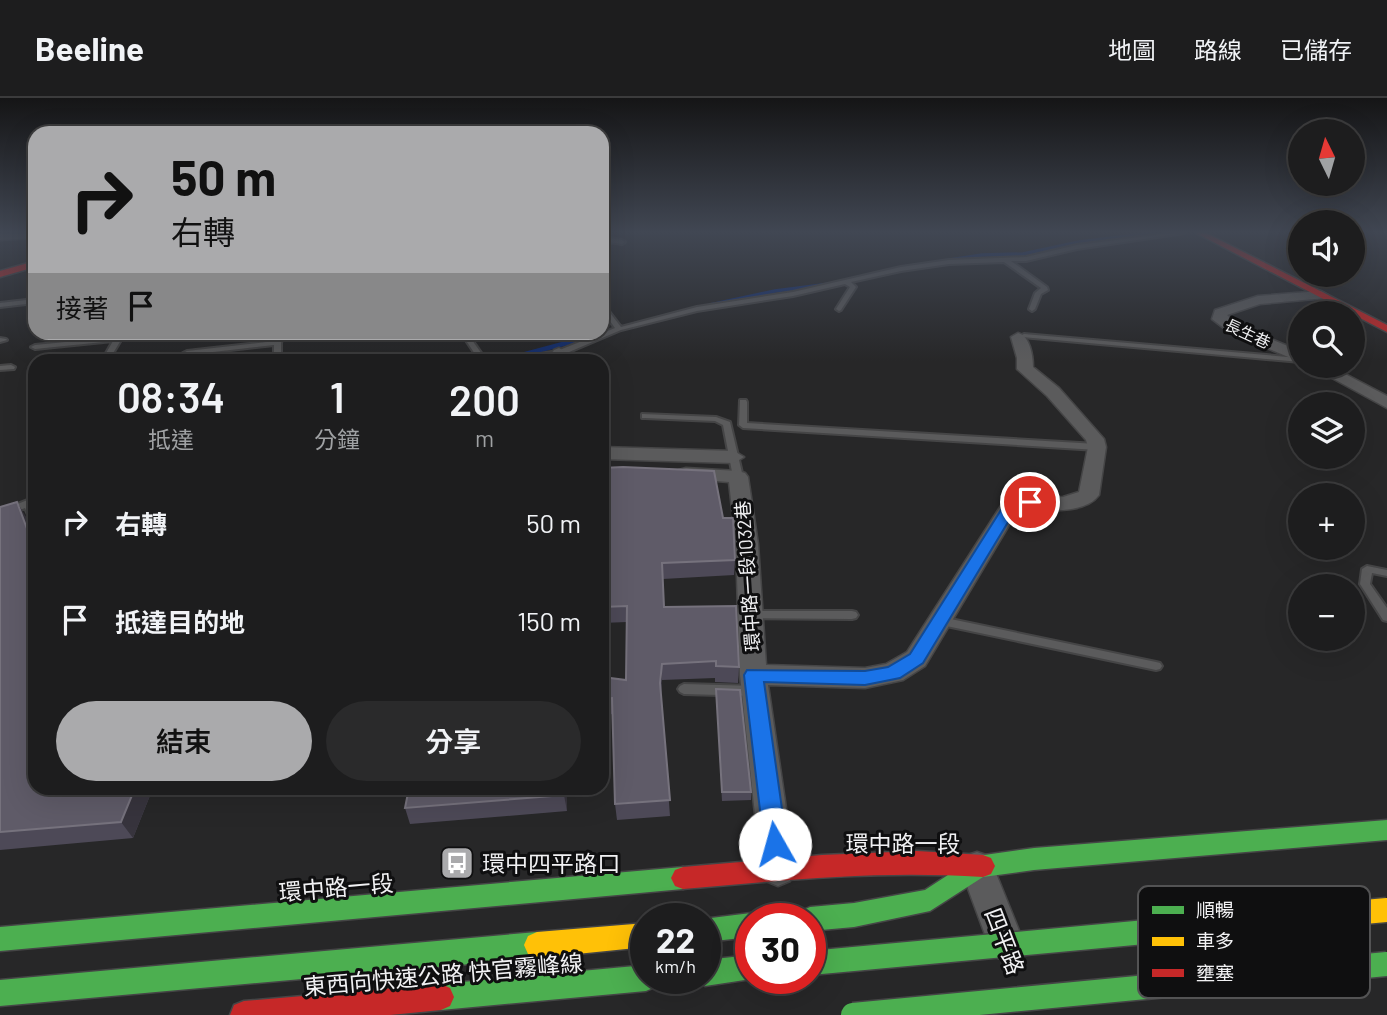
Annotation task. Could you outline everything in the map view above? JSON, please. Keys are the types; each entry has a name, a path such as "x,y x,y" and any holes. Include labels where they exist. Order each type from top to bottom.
{"main road":[{"path":"1284,276 1387,329"},
{"path":"1327,287 1387,317"},
{"name":"環中路一段","path":"0,939 778,870 917,862 977,867 1048,858 1387,830"},
{"path":"826,918 855,915 930,900 977,867"},
{"path":"826,962 1138,933"},
{"path":"0,993 630,937"},
{"name":"東西向快速公路 快官霧峰線","path":"244,1015 630,979"},
{"path":"853,1015 1138,988"}],"street":[{"name":"長生巷","path":"1288,354 1234,329 1219,319 1220,313 1258,300 1321,295"},
{"path":"754,683 865,678 893,673 916,659 1011,505 1030,502 1074,503 1089,495 1097,447 1086,427 1053,392 1025,369 1021,336"},
{"path":"1340,378 1387,403"},
{"path":"609,454 736,467"},
{"name":"環中路一段1032巷","path":"626,474 736,467 747,544 754,683 778,870"},
{"name":"四平路","path":"977,867 1032,1015"}],"lane":[{"path":"609,334 697,310 873,276"},
{"path":"1027,276 1045,290 1038,293 1032,309"},
{"path":"839,309 853,287 847,282"},
{"path":"0,305 28,302"},
{"path":"609,316 619,330"},
{"path":"1021,336 1288,358"},
{"path":"35,346 85,340"},
{"path":"278,354 279,340"},
{"path":"564,354 596,340"},
{"path":"187,353 278,343"},
{"path":"0,368 11,367"},
{"path":"743,402 743,425 1097,447"},
{"path":"645,416 716,419 727,424 736,467"},
{"path":"0,515 28,503"},
{"path":"1387,573 1367,569 1365,584 1387,617"},
{"path":"751,615 852,615"},
{"path":"941,621 1156,666"},
{"path":"684,689 754,683"}],"building":[{"path":"609,468 714,471 723,518 733,518 735,560 662,563 664,607 736,606 739,667 716,666 716,661 662,664 660,683 670,800 615,804 609,678 626,680 627,606 609,607"},
{"path":"17,502 28,531 28,795 132,795 121,822 0,832 0,507"},
{"path":"716,689 740,690 751,792 722,792"},
{"path":"408,795 564,795 405,808"}],"waterway":[{"path":"710,305 775,291 830,284"},
{"path":"526,354 578,340"}],"traffic: fast":[{"path":"983,866 1034,859 1387,830"},
{"path":"826,918 854,915 930,900 977,867"},
{"path":"0,939 683,878"},
{"path":"721,928 735,927"},
{"path":"826,962 1138,933"},
{"path":"0,993 537,945"},
{"path":"1370,966 1387,964"},
{"path":"721,971 735,970"},
{"path":"441,997 630,979"},
{"path":"853,1015 1138,988"}],"traffic: slow":[{"path":"1370,912 1387,910"},
{"path":"537,945 630,936"}],"traffic: jam":[{"path":"1283,276 1387,329"},
{"path":"683,878 822,866 917,862 983,866"},
{"path":"244,1015 441,997"}],"place":[{"name":"環中四平路口","path":"457,863"}],"route":[{"path":"775,844 753,675 865,678 893,673 916,659 1011,505 1030,502"}]}
